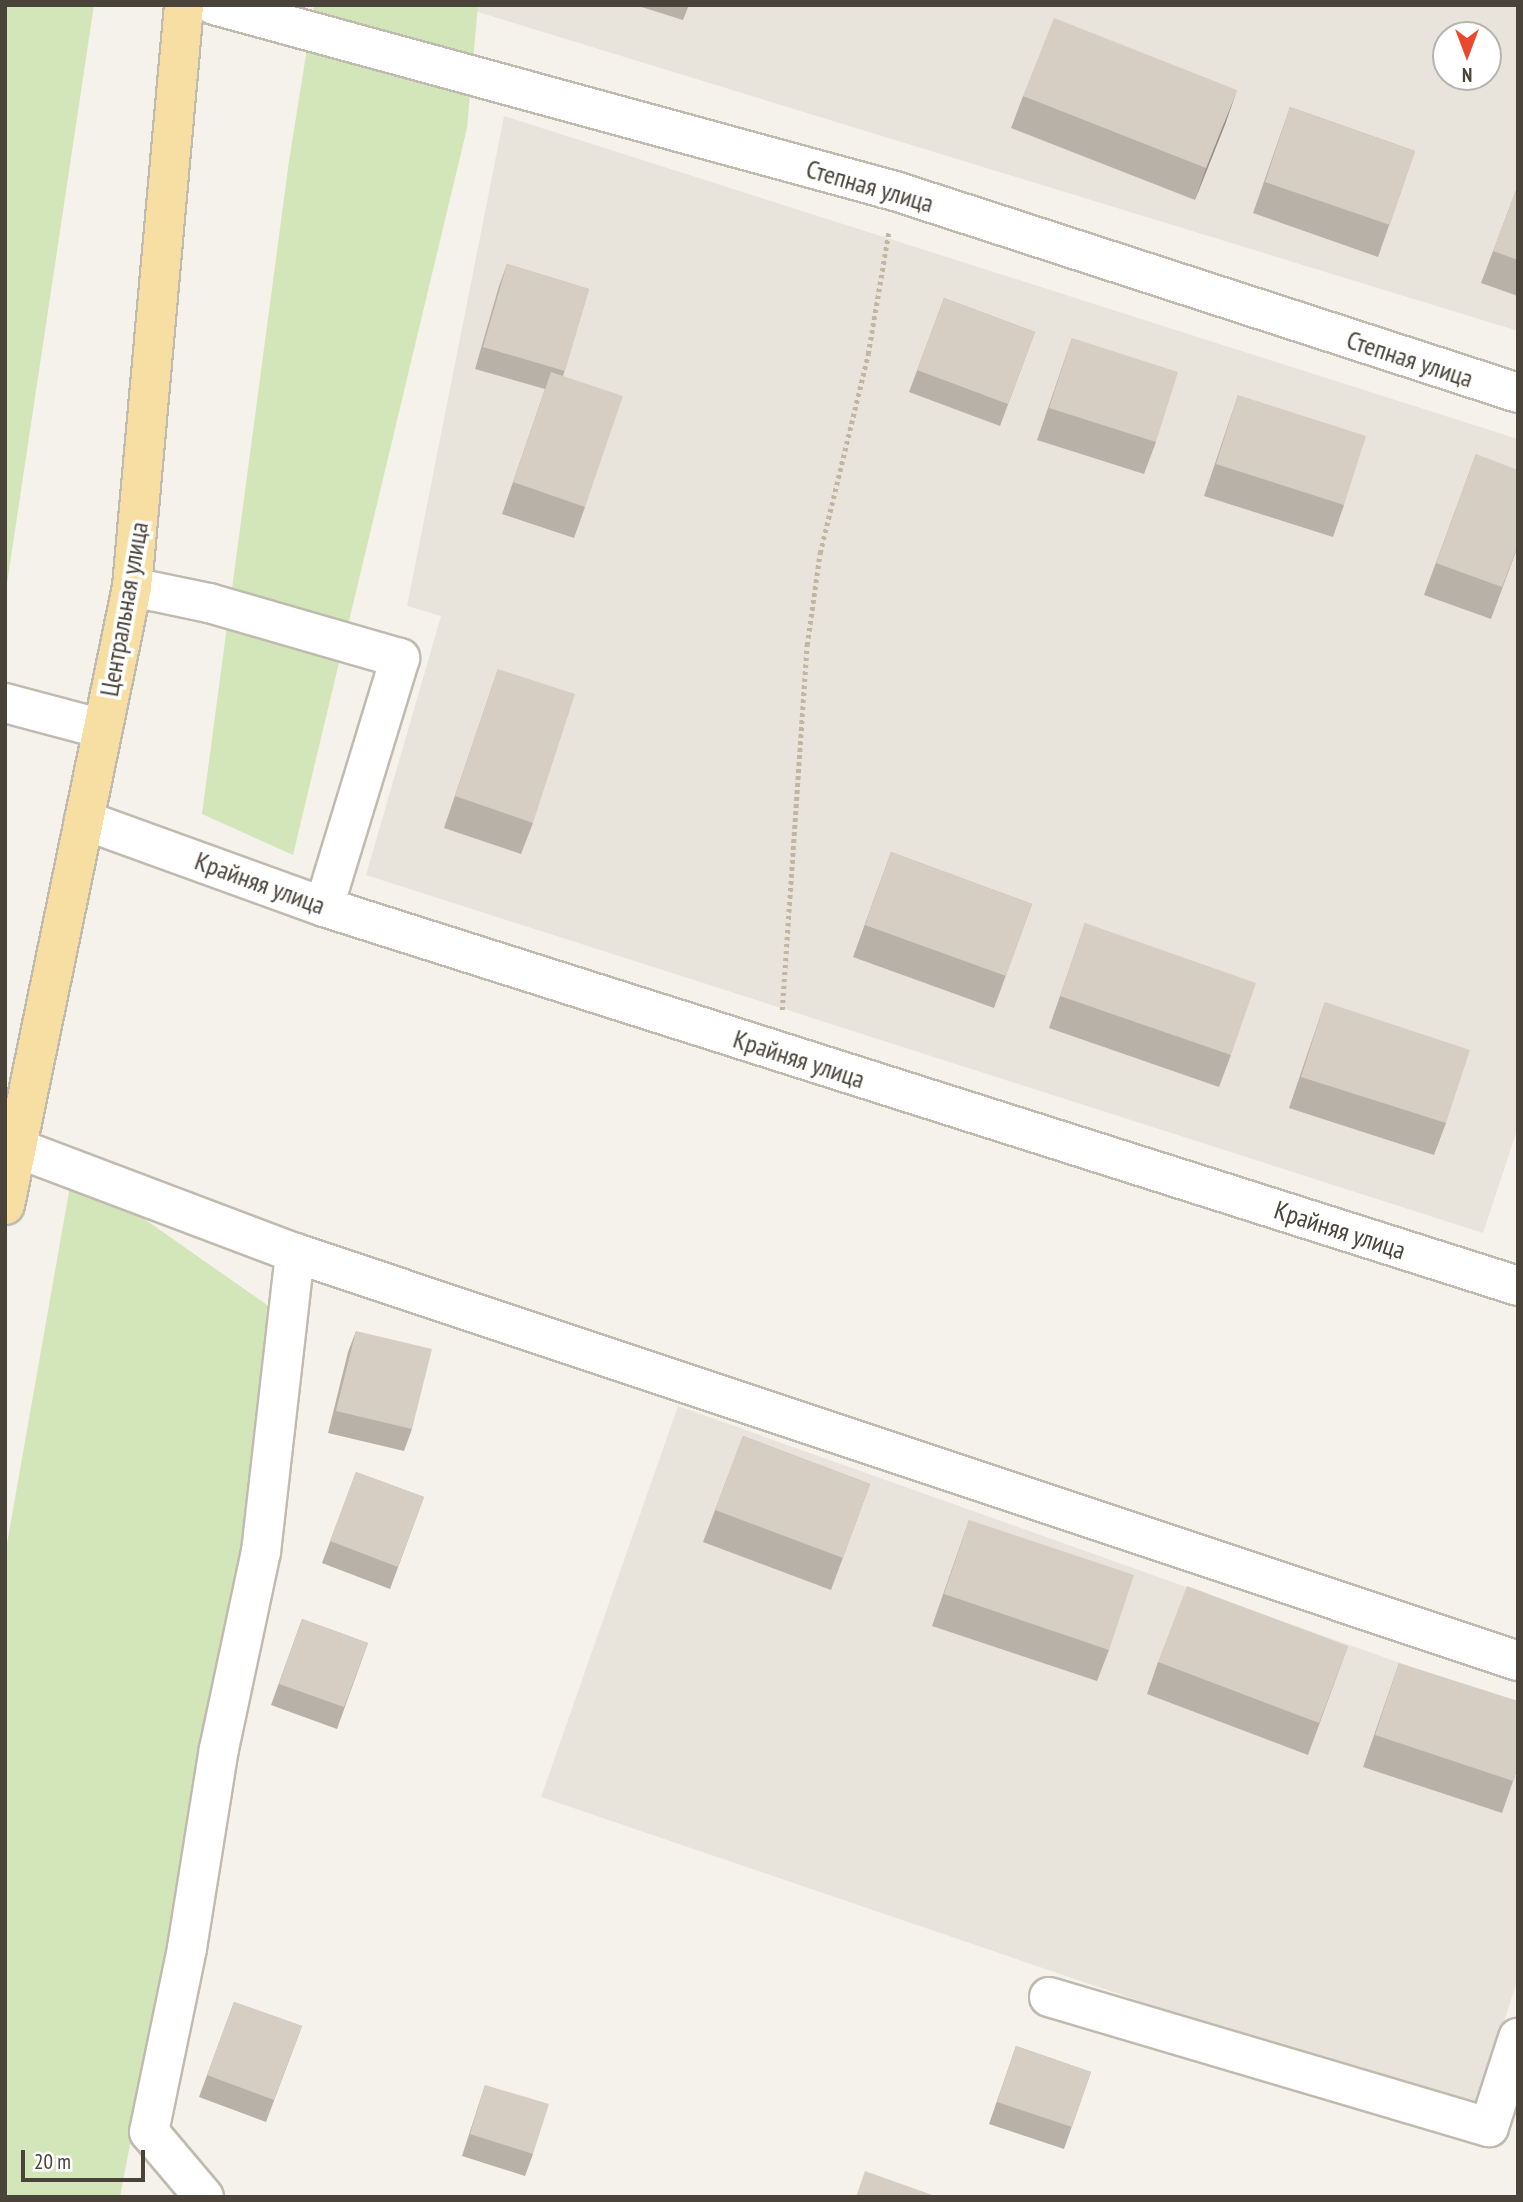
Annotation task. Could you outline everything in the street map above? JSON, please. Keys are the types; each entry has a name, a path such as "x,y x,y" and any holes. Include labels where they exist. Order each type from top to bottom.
{"main road":[{"name":"Центральная улица","path":"5,1205 132,587 184,5"}],"street":[{"name":"Степная улица","path":"214,5 895,191 1518,393"},
{"path":"132,587 209,603 400,658 324,906"},
{"path":"5,703 103,729"},
{"name":"Крайняя улица","path":"84,820 324,906 1518,1286"},
{"path":"18,1148 295,1253 1518,1661"},
{"path":"204,2197 149,2132 187,1948 219,1749 261,1552 295,1253"},
{"path":"1049,1997 1489,2127 1518,2038"}],"path":[{"path":"779,1053 809,632 820,554 868,354 895,191"}],"shaded area":[{"path":"455,5 1518,5 1518,331"},
{"path":"504,116 1518,439 1518,1127 1483,1233 366,875 441,616 407,606"},
{"path":"678,1406 1518,1705 1518,1978 1474,2115 541,1797"}],"green space":[{"path":"5,5 94,5 5,597"},
{"path":"314,5 478,5 467,128 293,855 202,814 289,161"},
{"path":"73,1169 287,1319 120,2197 5,2197 5,1555"}],"building":[{"path":"1054,18 1237,90 1206,168 1023,96"},
{"path":"1290,107 1415,151 1390,225 1265,182"},
{"path":"1518,185 1518,260 1493,251"},
{"path":"507,264 589,289 565,371 483,347"},
{"path":"944,298 1035,332 1008,404 917,370"},
{"path":"1072,338 1178,372 1156,442 1049,408"},
{"path":"551,372 623,396 585,507 513,482"},
{"path":"1238,395 1366,436 1344,505 1216,464"},
{"path":"1476,454 1518,470 1518,545 1502,587 1436,563"},
{"path":"498,669 575,694 533,823 455,796"},
{"path":"891,852 1032,904 1006,976 865,925"},
{"path":"1085,923 1256,983 1231,1055 1060,996"},
{"path":"1325,1002 1470,1050 1446,1123 1301,1077"},
{"path":"356,1331 432,1349 412,1429 336,1411"},
{"path":"743,1436 870,1484 843,1558 715,1510"},
{"path":"356,1472 424,1497 398,1567 330,1541"},
{"path":"969,1520 1134,1575 1109,1650 944,1594"},
{"path":"1187,1586 1348,1646 1319,1723 1158,1662"},
{"path":"302,1619 368,1643 344,1707 279,1684"},
{"path":"1399,1663 1518,1701 1518,1767 1513,1781 1375,1735"},
{"path":"234,2002 302,2026 274,2100 207,2075"},
{"path":"1016,2046 1091,2072 1072,2127 997,2102"},
{"path":"485,2085 549,2104 533,2154 470,2134"},
{"path":"865,2171 938,2197 856,2197"}]}
